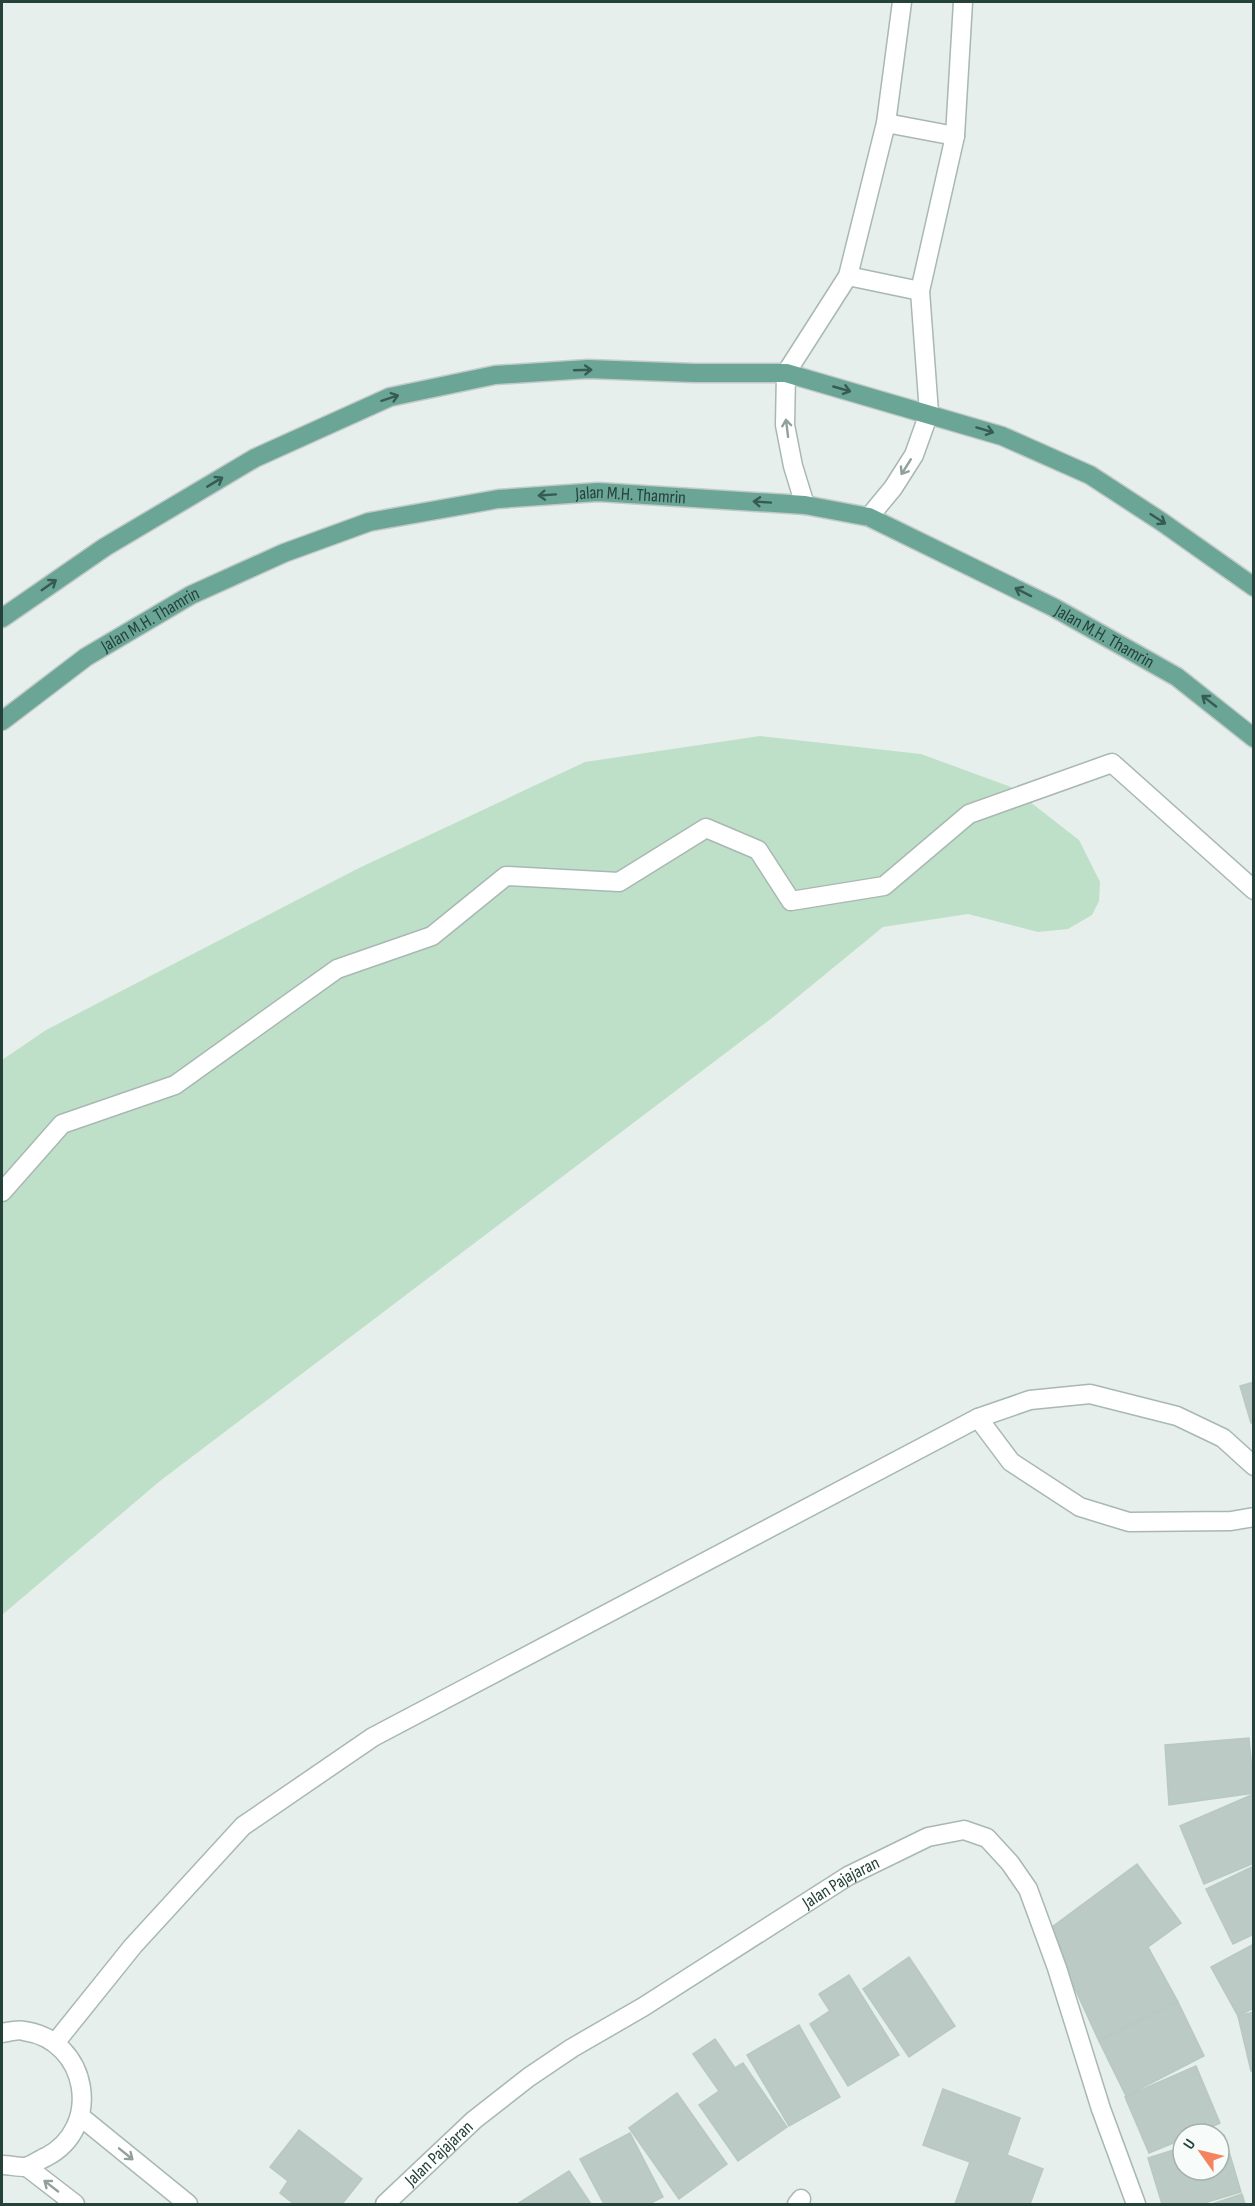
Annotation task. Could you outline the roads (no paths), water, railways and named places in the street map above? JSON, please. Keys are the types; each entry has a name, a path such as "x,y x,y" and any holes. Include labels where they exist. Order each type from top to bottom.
{"main road":[{"path":"2,618 105,547 255,458 390,397 495,375 588,369 694,374 786,373 1002,435 1090,475 1254,587"},
{"name":"Jalan M.H. Thamrin","path":"2,722 86,657 191,595 284,553 369,522 498,499 598,492 805,505 869,517 1053,607 1177,676 1254,738"}],"street":[{"path":"805,505 793,466 785,425 786,373 848,276 886,123 902,2"},
{"path":"869,517 893,488 914,455 929,413 920,291 955,136 963,2"},
{"path":"886,123 955,136"},
{"path":"848,276 920,291"},
{"path":"2,1192 63,1124 176,1086 337,969 432,936 506,876 619,882 706,828 758,850 791,901 884,886 969,814 1113,763 1254,890"},
{"path":"55,2043 133,1946 243,1826 305,1782 373,1737 978,1418 1030,1400 1090,1394 1177,1416 1223,1438 1254,1466"},
{"path":"978,1418 1011,1462 1080,1507 1129,1522 1231,1521 1254,1516"},
{"name":"Jalan Pajajaran","path":"385,2205 474,2120 529,2077 572,2048 643,2007 848,1876 928,1837 964,1830 987,1838 1011,1863 1028,1889 1057,1968 1101,2109 1136,2205"},
{"path":"2,2033 24,2030 55,2043 74,2063 83,2090 81,2117 61,2150 27,2167 2,2165"},
{"path":"81,2117 188,2205"},
{"path":"27,2167 75,2205"}]}
